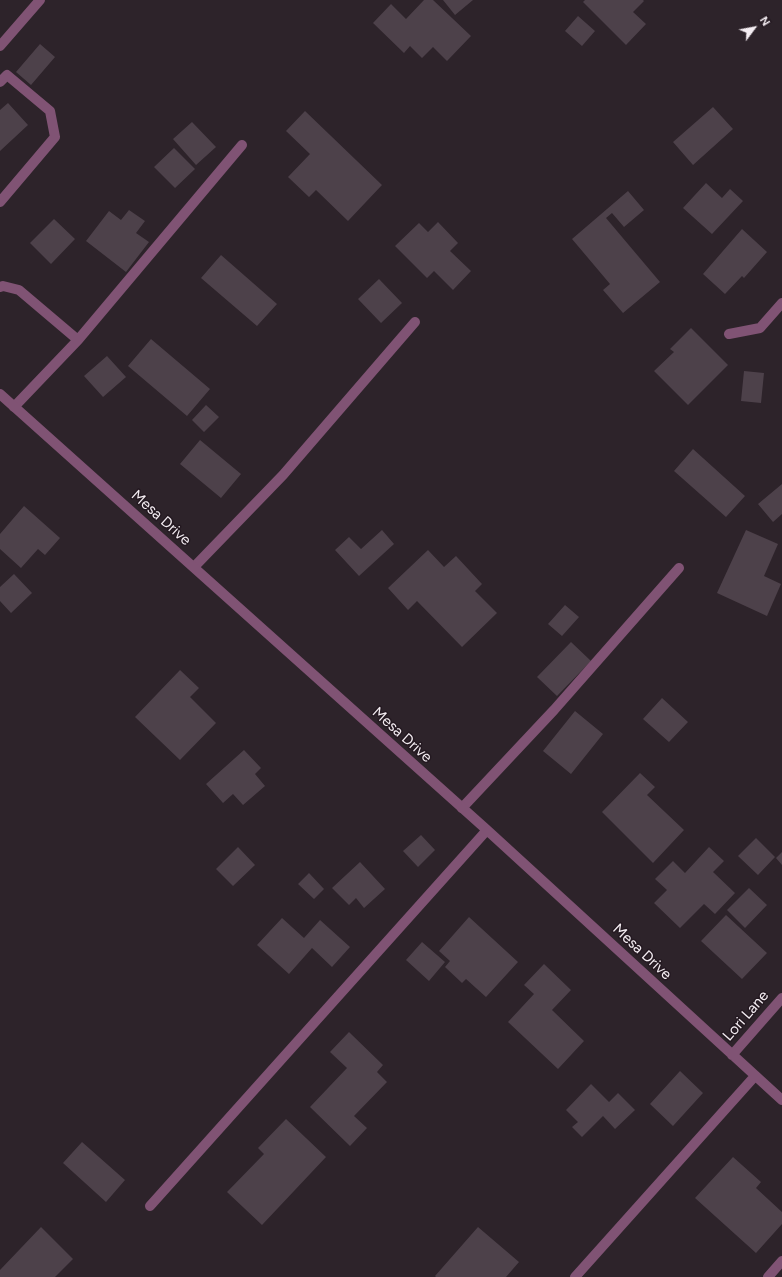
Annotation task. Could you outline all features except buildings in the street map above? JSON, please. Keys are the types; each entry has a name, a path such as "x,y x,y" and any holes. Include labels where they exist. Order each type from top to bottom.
{"street":[{"path":"0,46 40,0"},
{"path":"0,82 7,75 50,111 55,137 0,202"},
{"path":"14,407 78,340 242,145"},
{"path":"0,287 3,286 19,290 78,340"},
{"path":"729,334 760,328 782,303"},
{"path":"194,567 282,475 415,322"},
{"name":"Mesa Drive","path":"0,394 487,830 782,1100"},
{"path":"462,808 554,710 679,568"},
{"path":"150,1206 487,830"},
{"name":"Lori Lane","path":"732,1055 782,998"},
{"path":"575,1277 756,1076"},
{"path":"768,1277 782,1261"}]}
